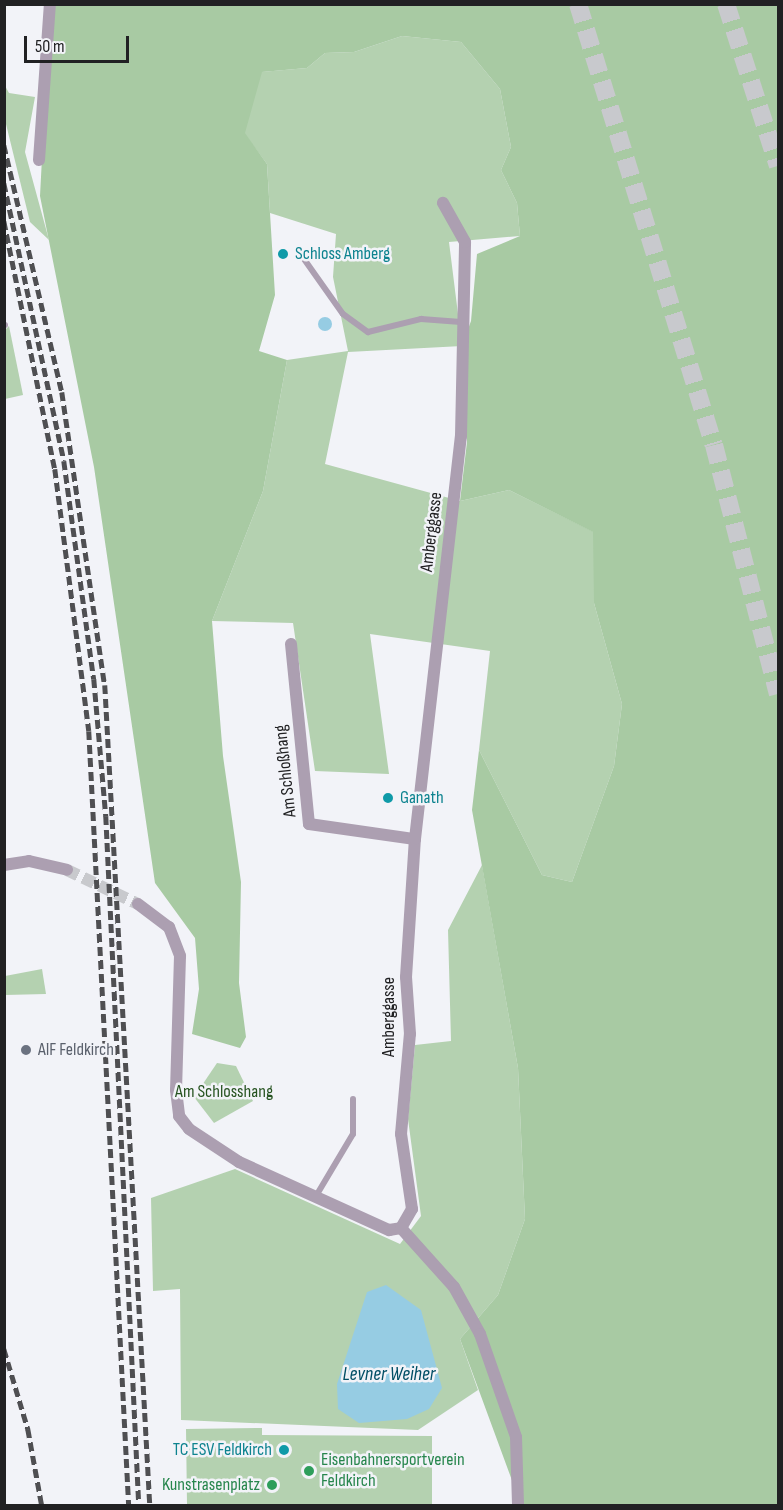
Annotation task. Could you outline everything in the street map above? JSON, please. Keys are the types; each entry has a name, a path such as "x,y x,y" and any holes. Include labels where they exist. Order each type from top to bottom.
{"street":[{"path":"39,160 50,4"},
{"name":"Amberggasse","path":"401,1228 412,1209 401,1134 410,1034 406,977 415,839 461,436 461,322 465,242 443,203"},
{"name":"Am Schloßhang","path":"291,644 309,824 415,839"},
{"path":"4,865 29,861 67,870"},
{"path":"138,904 169,927 180,956 179,1116 239,1162 389,1230 401,1228 454,1287 480,1334 516,1437 518,1506"}],"lane":[{"path":"304,259 343,314 368,332 421,319 461,322"},
{"path":"316,1196 353,1134 353,1099"}],"green space":[{"path":"50,5 778,5 778,1505 521,1505 460,1339 498,1295 525,1219 518,1068 472,810 479,750 542,875 572,882 614,766 622,704 594,603 593,532 509,490 460,501 467,442 462,346 471,321 477,254 520,236 517,203 501,170 511,147 500,89 461,42 402,36 354,52 325,53 307,68 262,72 245,133 267,164 275,295 259,351 287,360 263,491 212,621 223,756 241,882 239,983 246,1037 240,1048 192,1034 199,989 195,938 155,883 94,467 40,196"},
{"path":"402,36 461,42 500,89 511,147 501,170 517,203 520,236 449,242 462,346 348,352 325,464 460,501 509,490 594,532 594,603 622,704 614,766 572,882 542,875 479,750 490,651 370,634 389,774 315,771 293,623 212,621 263,491 287,360 348,351 333,277 336,234 270,213 267,164 244,133 261,72 307,68 325,53 354,52"},
{"path":"4,84 9,93 35,97 25,152 49,240 30,222 5,120"},
{"path":"9,326 23,395 5,399 5,330"},
{"path":"482,865 518,1068 525,1219 498,1295 460,1339 478,1390 418,1430 181,1420 180,1289 153,1291 151,1198 235,1169 400,1244 421,1216 408,1119 415,1045 451,1041 448,930"},
{"path":"42,969 46,994 5,995 5,976"},
{"name":"Am Schlosshang","path":"217,1063 236,1066 253,1101 214,1123 194,1097"},
{"name":"Eisenbahnersportverein Feldkirch","path":"262,1428 262,1435 432,1436 432,1505 187,1505 186,1429"}],"water":[{"path":"325,317 330,319 332,324 330,329 325,331 320,329 318,324 320,319"},
{"name":"Levner Weiher","path":"386,1285 421,1310 442,1388 429,1409 407,1419 359,1423 338,1409 337,1384 367,1292"}],"tunnel":[{"path":"578,4 714,445 778,694"},
{"path":"726,4 778,166"},
{"path":"67,870 138,904"}],"railway":[{"path":"4,145 62,392 105,685 150,1506"},
{"path":"4,183 64,461 94,679 106,816 139,1506"},
{"path":"4,221 55,469 89,731 129,1506"},
{"path":"4,1349 28,1429 42,1506"}],"place":[{"name":"Schloss Amberg","path":"283,254"},
{"name":"Ganath","path":"388,798"},
{"name":"AIF Feldkirch","path":"26,1050"},
{"name":"TC ESV Feldkirch","path":"284,1450"},
{"name":"Eisenbahnersportverein Feldkirch","path":"309,1471"},
{"name":"Kunstrasenplatz","path":"272,1485"}]}
